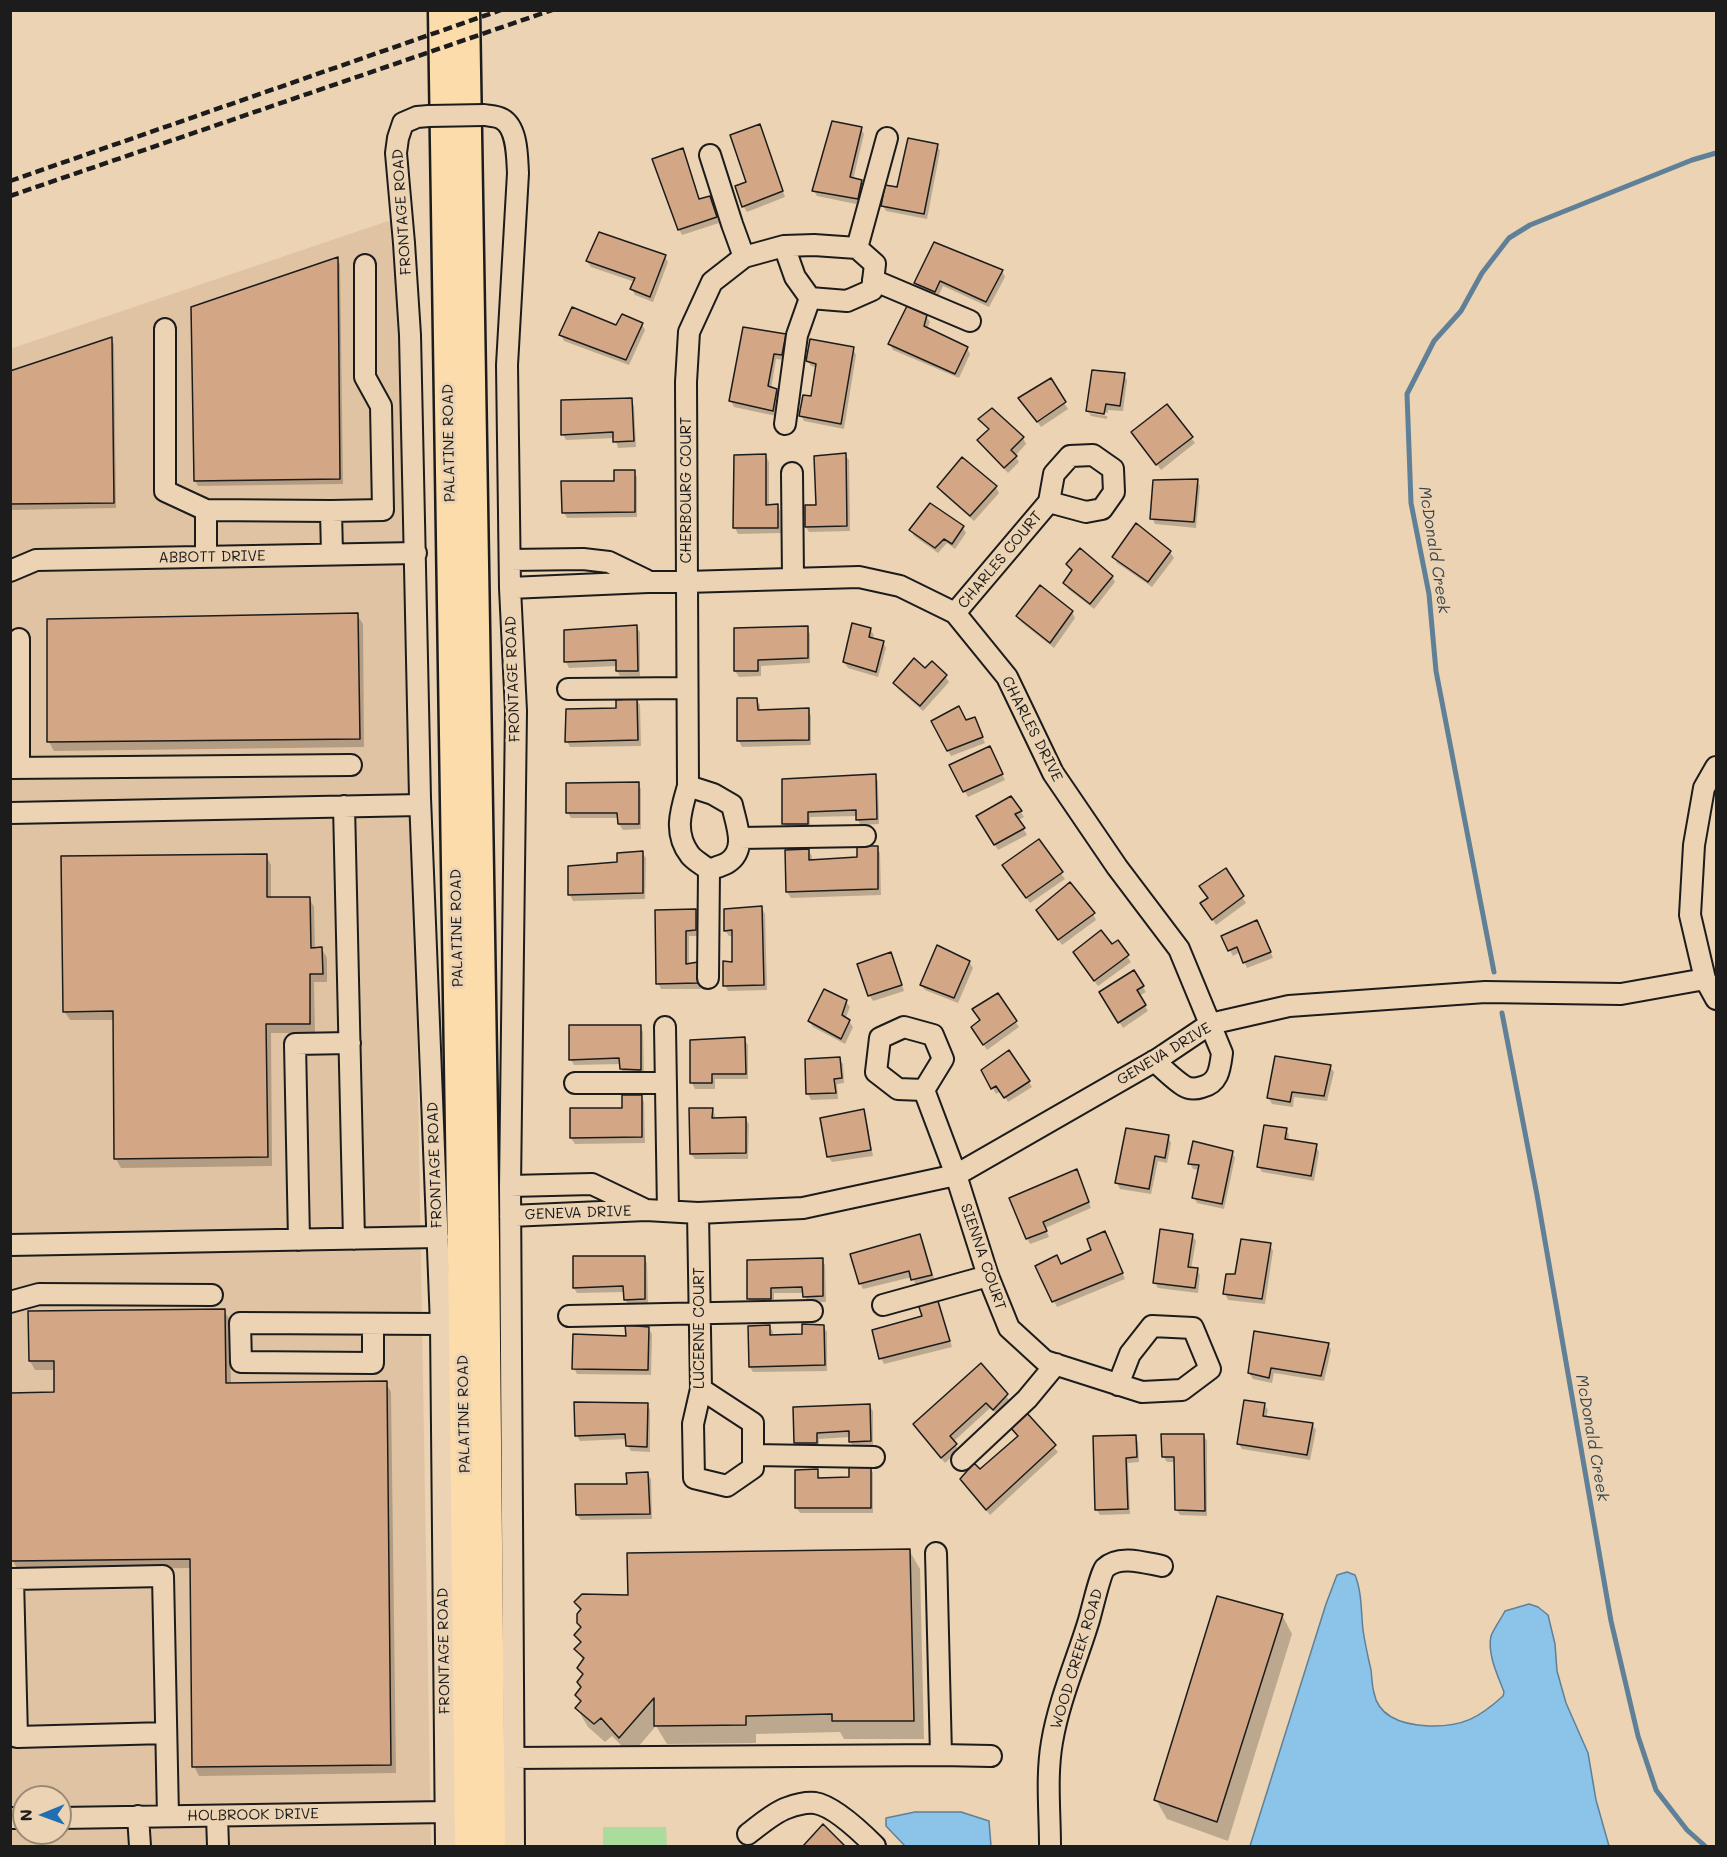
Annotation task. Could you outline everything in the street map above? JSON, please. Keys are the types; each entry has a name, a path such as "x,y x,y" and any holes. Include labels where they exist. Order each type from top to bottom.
{"highway":[{"name":"PALATINE ROAD","path":"443,10 464,1324 469,1846"},
{"name":"PALATINE ROAD","path":"465,10 485,1230 491,1846"}],"street":[{"name":"FRONTAGE ROAD","path":"446,1846 441,1324 420,806 410,335 396,153 403,123 417,117 484,115 500,118 507,123 517,144 518,173 507,366 510,588 516,711 510,1186 514,1846"},
{"path":"810,298 847,301 872,290 875,264 857,248 887,138"},
{"path":"710,155 744,257"},
{"name":"CHERBOURG COURT","path":"709,870 690,855 679,835 681,810 688,786 686,382 689,332 712,282 744,257 784,246 814,244 857,248"},
{"path":"784,246 795,276 810,298"},
{"path":"165,329 165,491 206,510 383,510 381,406 365,377 365,265"},
{"path":"873,280 970,321"},
{"path":"785,424 797,335 810,298"},
{"name":"CHARLES COURT","path":"955,613 1049,502 1054,474 1070,456 1093,455 1113,469 1114,492 1102,509 1086,512 1049,502"},
{"path":"792,473 793,579"},
{"path":"206,510 206,557"},
{"path":"332,511 332,554"},
{"name":"ABBOTT DRIVE","path":"10,571 36,560 416,553"},
{"name":"CHARLES DRIVE","path":"510,560 583,559 609,562 648,582"},
{"name":"CHARLES DRIVE","path":"510,588 859,577 900,586 955,613 1007,677 1053,773 1117,867 1179,949 1222,1053 1216,1080 1206,1086 1196,1088 1185,1087 1154,1061"},
{"path":"19,639 15,768 351,765"},
{"path":"568,689 687,688"},
{"path":"1716,766 1704,788 1694,845 1690,915 1705,979 1716,999"},
{"path":"688,786 713,794 732,805 740,838 738,849 728,862 709,870 708,978"},
{"path":"344,806 354,1239"},
{"path":"10,813 420,806"},
{"path":"740,838 865,836"},
{"name":"GENEVA DRIVE","path":"510,1216 646,1210 698,1213 803,1208 956,1175 1154,1061 1210,1024 1289,1006 1485,992 1621,994 1705,979"},
{"path":"665,1027 668,1211"},
{"path":"299,1240 295,1044 350,1043"},
{"path":"575,1083 666,1083"},
{"name":"SIENNA COURT","path":"924,1090 956,1175 988,1276 1009,1328 1045,1361 1118,1385 1142,1392 1182,1390 1210,1370 1193,1328 1152,1326 1130,1354 1118,1385"},
{"name":"GENEVA DRIVE","path":"510,1186 592,1184 646,1210"},
{"name":"LUCERNE COURT","path":"698,1213 701,1389 693,1424 694,1478 727,1486 753,1468 754,1455"},
{"path":"10,1245 438,1237"},
{"path":"883,1305 988,1276"},
{"path":"10,1302 39,1294 212,1295"},
{"path":"569,1316 812,1311"},
{"path":"373,1324 373,1364 241,1362 240,1323 441,1324"},
{"path":"962,1460 1027,1399 1056,1364"},
{"path":"701,1389 753,1423 754,1455 874,1457"},
{"path":"936,1553 941,1755"},
{"name":"WOOD CREEK ROAD","path":"1050,1846 1051,1743 1058,1713 1104,1569 1114,1562 1129,1561 1162,1566"},
{"path":"166,1733 17,1737 13,1579 163,1576 168,1816"},
{"path":"512,1758 992,1756"},
{"path":"748,1834 785,1808 798,1804 816,1803 825,1806 855,1826 875,1846"},
{"name":"HOLBROOK DRIVE","path":"72,1818 446,1812"},
{"path":"138,1816 140,1846"},
{"path":"217,1816 218,1846"}],"shaded area":[{"path":"403,216 431,1846 11,1846 10,349"}],"green space":[{"path":"603,1827 666,1827 667,1846 603,1846"}],"water":[{"path":"1347,1572 1355,1575 1359,1588 1364,1635 1377,1702 1388,1715 1412,1724 1441,1726 1461,1723 1494,1704 1504,1692 1494,1665 1490,1643 1492,1633 1505,1611 1529,1604 1538,1607 1548,1615 1555,1644 1557,1671 1566,1703 1588,1753 1596,1800 1609,1846 1250,1846 1326,1604 1337,1575"},
{"path":"915,1812 961,1812 989,1821 991,1846 905,1846 886,1826 886,1818"}],"building":[{"path":"832,121 862,127 850,177 862,180 858,199 812,191"},
{"path":"760,124 783,191 742,207 735,186 746,182 730,135"},
{"path":"908,138 938,144 924,214 881,206 885,185 897,187"},
{"path":"683,148 699,199 710,196 717,217 678,230 652,159"},
{"path":"599,232 666,255 650,297 630,289 635,278 586,261"},
{"path":"934,242 1003,270 986,302 940,281 935,292 914,283"},
{"path":"338,257 340,479 194,481 191,307"},
{"path":"907,306 927,315 924,326 968,347 955,374 888,344"},
{"path":"572,307 616,325 622,314 643,323 626,360 559,335"},
{"path":"743,327 786,334 782,355 774,354 768,386 777,389 773,411 729,401"},
{"path":"112,337 114,503 10,504 10,371"},
{"path":"810,339 854,347 841,424 799,416 803,395 811,396 816,364 806,361"},
{"path":"1092,370 1125,373 1120,406 1106,404 1104,414 1086,411"},
{"path":"1051,378 1066,402 1037,422 1018,398"},
{"path":"632,398 634,441 613,442 613,432 561,435 561,400"},
{"path":"1167,404 1193,437 1156,465 1131,432"},
{"path":"992,408 1024,437 1011,450 1017,456 1004,468 977,440 989,429 978,419"},
{"path":"846,453 847,526 805,527 805,505 816,505 814,456"},
{"path":"766,454 766,505 778,504 778,528 733,528 734,455"},
{"path":"962,457 997,486 970,516 937,487"},
{"path":"614,470 635,470 635,512 562,513 561,481 614,481"},
{"path":"1198,479 1194,522 1150,519 1153,480"},
{"path":"930,503 964,526 952,544 944,539 935,548 909,530"},
{"path":"1136,523 1171,551 1148,582 1112,557"},
{"path":"1080,548 1113,576 1090,604 1063,583 1072,570 1066,564"},
{"path":"1040,585 1073,611 1050,643 1016,616"},
{"path":"358,613 360,739 47,742 47,619"},
{"path":"852,623 871,628 869,637 884,641 876,672 843,662"},
{"path":"637,625 638,671 616,671 616,660 564,662 564,630"},
{"path":"808,626 808,658 758,660 758,671 734,671 734,628"},
{"path":"914,658 925,668 932,661 947,675 920,706 893,683"},
{"path":"637,698 638,740 565,742 566,709 616,708 616,700"},
{"path":"737,698 757,698 758,710 809,708 809,740 737,741"},
{"path":"959,706 966,720 975,717 983,737 947,751 931,721"},
{"path":"990,746 1003,774 963,792 949,765"},
{"path":"876,774 877,819 856,820 856,810 808,812 808,824 782,824 782,779"},
{"path":"639,782 639,824 618,824 617,813 566,813 566,783"},
{"path":"1011,796 1022,811 1015,814 1025,828 994,845 976,816"},
{"path":"1039,839 1063,872 1026,898 1002,865"},
{"path":"857,846 878,846 878,889 786,892 785,850 809,849 809,860 857,857"},
{"path":"643,851 643,893 568,895 568,866 617,862 617,853"},
{"path":"267,854 267,897 310,897 311,948 322,947 323,974 310,974 310,1024 266,1024 268,1157 114,1159 113,1011 63,1012 61,856"},
{"path":"1226,868 1244,896 1212,920 1200,903 1208,898 1199,886"},
{"path":"1070,882 1095,913 1058,940 1036,910"},
{"path":"762,906 764,985 723,986 723,961 732,962 732,930 724,931 724,909"},
{"path":"696,909 696,930 686,931 686,964 698,962 698,983 656,984 655,910"},
{"path":"1257,920 1271,952 1243,963 1237,947 1228,951 1221,936"},
{"path":"1101,930 1112,944 1118,940 1129,955 1094,981 1073,952"},
{"path":"937,945 970,961 954,998 920,985"},
{"path":"891,952 902,985 868,996 857,964"},
{"path":"1134,970 1144,986 1137,990 1146,1005 1118,1023 1099,992"},
{"path":"824,989 847,1000 842,1015 850,1020 841,1039 808,1021"},
{"path":"998,993 1017,1021 983,1045 971,1027 980,1020 972,1009"},
{"path":"569,1025 641,1025 641,1070 620,1069 619,1058 569,1060"},
{"path":"745,1037 746,1074 712,1074 712,1083 690,1083 690,1040"},
{"path":"1009,1050 1030,1081 1004,1098 996,1086 991,1089 981,1070"},
{"path":"1275,1056 1331,1065 1324,1096 1292,1092 1290,1102 1267,1098"},
{"path":"840,1057 842,1078 834,1079 836,1093 806,1094 805,1059"},
{"path":"622,1095 642,1095 642,1137 570,1138 570,1108 622,1108"},
{"path":"689,1108 713,1108 712,1118 746,1117 746,1153 690,1154"},
{"path":"864,1109 871,1150 827,1157 820,1118"},
{"path":"1264,1125 1287,1128 1285,1139 1317,1144 1311,1176 1257,1167"},
{"path":"1126,1128 1169,1135 1165,1158 1155,1156 1149,1189 1115,1183"},
{"path":"1193,1141 1233,1151 1222,1204 1192,1198 1199,1165 1188,1164"},
{"path":"1077,1169 1089,1202 1043,1222 1047,1231 1026,1239 1009,1198"},
{"path":"1160,1229 1193,1234 1188,1267 1198,1268 1195,1288 1153,1283"},
{"path":"1105,1231 1123,1273 1052,1302 1035,1266 1057,1255 1061,1264 1091,1250 1087,1239"},
{"path":"920,1234 932,1275 911,1280 909,1271 859,1284 850,1254"},
{"path":"1241,1239 1271,1243 1262,1299 1223,1294 1226,1274 1235,1274"},
{"path":"573,1256 645,1256 645,1299 624,1300 623,1286 573,1288"},
{"path":"823,1258 823,1296 803,1297 802,1287 771,1288 771,1299 747,1299 747,1260"},
{"path":"937,1298 950,1341 879,1359 872,1330 922,1316 918,1304"},
{"path":"225,1309 226,1383 387,1381 391,1765 192,1767 190,1559 11,1561 10,1393 54,1392 54,1361 29,1361 28,1311"},
{"path":"802,1324 824,1325 825,1365 749,1367 748,1326 770,1325 770,1335 802,1334"},
{"path":"625,1325 649,1327 648,1370 572,1369 573,1334 626,1336"},
{"path":"1254,1331 1329,1343 1321,1376 1271,1368 1269,1378 1248,1373"},
{"path":"981,1363 1008,1394 993,1410 986,1403 950,1436 957,1444 941,1458 913,1424"},
{"path":"1244,1400 1265,1403 1263,1416 1313,1423 1307,1455 1237,1444"},
{"path":"574,1402 648,1403 647,1447 626,1446 625,1434 575,1436"},
{"path":"870,1404 871,1441 849,1442 849,1431 817,1433 817,1443 794,1443 793,1407"},
{"path":"1026,1412 1056,1445 986,1510 960,1479 974,1463 980,1469 1018,1436 1010,1427"},
{"path":"1161,1434 1204,1434 1205,1511 1175,1510 1174,1457 1162,1457"},
{"path":"1136,1435 1137,1457 1126,1458 1128,1509 1095,1510 1093,1436"},
{"path":"849,1466 871,1466 871,1508 795,1508 795,1470 818,1469 818,1478 849,1477"},
{"path":"648,1472 650,1514 576,1515 575,1484 627,1484 626,1473"},
{"path":"910,1549 914,1721 832,1721 832,1714 746,1716 746,1725 654,1726 654,1698 619,1738 601,1718 594,1724 575,1708 581,1701 575,1695 581,1687 577,1682 583,1674 577,1668 584,1658 574,1649 581,1642 574,1635 581,1627 577,1623 577,1614 581,1609 574,1602 582,1594 628,1595 627,1553"},
{"path":"1217,1596 1283,1614 1217,1822 1154,1800"},
{"path":"823,1824 845,1846 803,1846"}],"waterway":[{"name":"McDonald Creek","path":"1494,972 1436,671 1429,594 1411,503 1407,394 1434,341 1461,311 1482,273 1509,238 1530,225 1692,160 1716,153"},
{"name":"McDonald Creek","path":"1502,1013 1537,1195 1611,1621 1638,1736 1656,1790 1687,1830 1705,1846"}],"railway":[{"path":"10,181 501,10"},
{"path":"10,196 552,10"}]}
